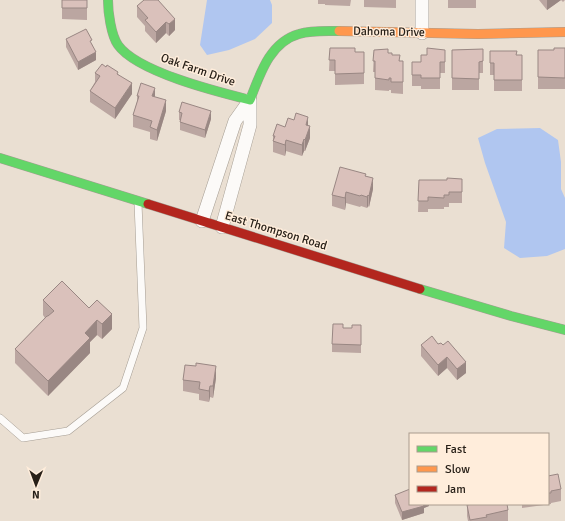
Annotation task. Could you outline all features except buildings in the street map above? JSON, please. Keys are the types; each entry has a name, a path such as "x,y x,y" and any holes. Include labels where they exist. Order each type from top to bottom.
{"main road":[{"name":"Oak Farm Drive","path":"108,0 108,6 118,45 130,56 147,66 190,83 250,100"},
{"name":"Dahoma Drive","path":"250,100 266,62 276,47 284,40 297,34 319,31 478,34 565,32"},
{"name":"East Thompson Road","path":"0,158 435,294 565,330"},
{"name":"East Thompson Road","path":"546,324 565,324"}],"street":[{"path":"422,0 422,33"},
{"name":"Dahoma Drive","path":"202,221 235,121 250,100"},
{"name":"Dahoma Drive","path":"222,227 250,125 250,100"}],"lane":[{"path":"0,418 23,438 68,431 123,388 143,328 138,201"}],"water":[{"path":"207,0 270,0 272,5 272,23 255,39 229,50 207,55 200,45"},
{"path":"540,128 558,140 561,162 561,189 565,198 565,249 547,256 520,258 504,248 506,222 485,163 478,138 497,129"}],"traffic: fast":[{"path":"108,0 109,17 113,35 118,45 128,55 142,64 179,80 250,100 267,60 281,44 289,38 299,34 319,31 339,31"},
{"path":"0,158 148,204"},
{"path":"420,289 511,316 565,330"}],"traffic: slow":[{"path":"339,31 478,34 565,32"}],"traffic: jam":[{"path":"148,204 420,289"}]}
